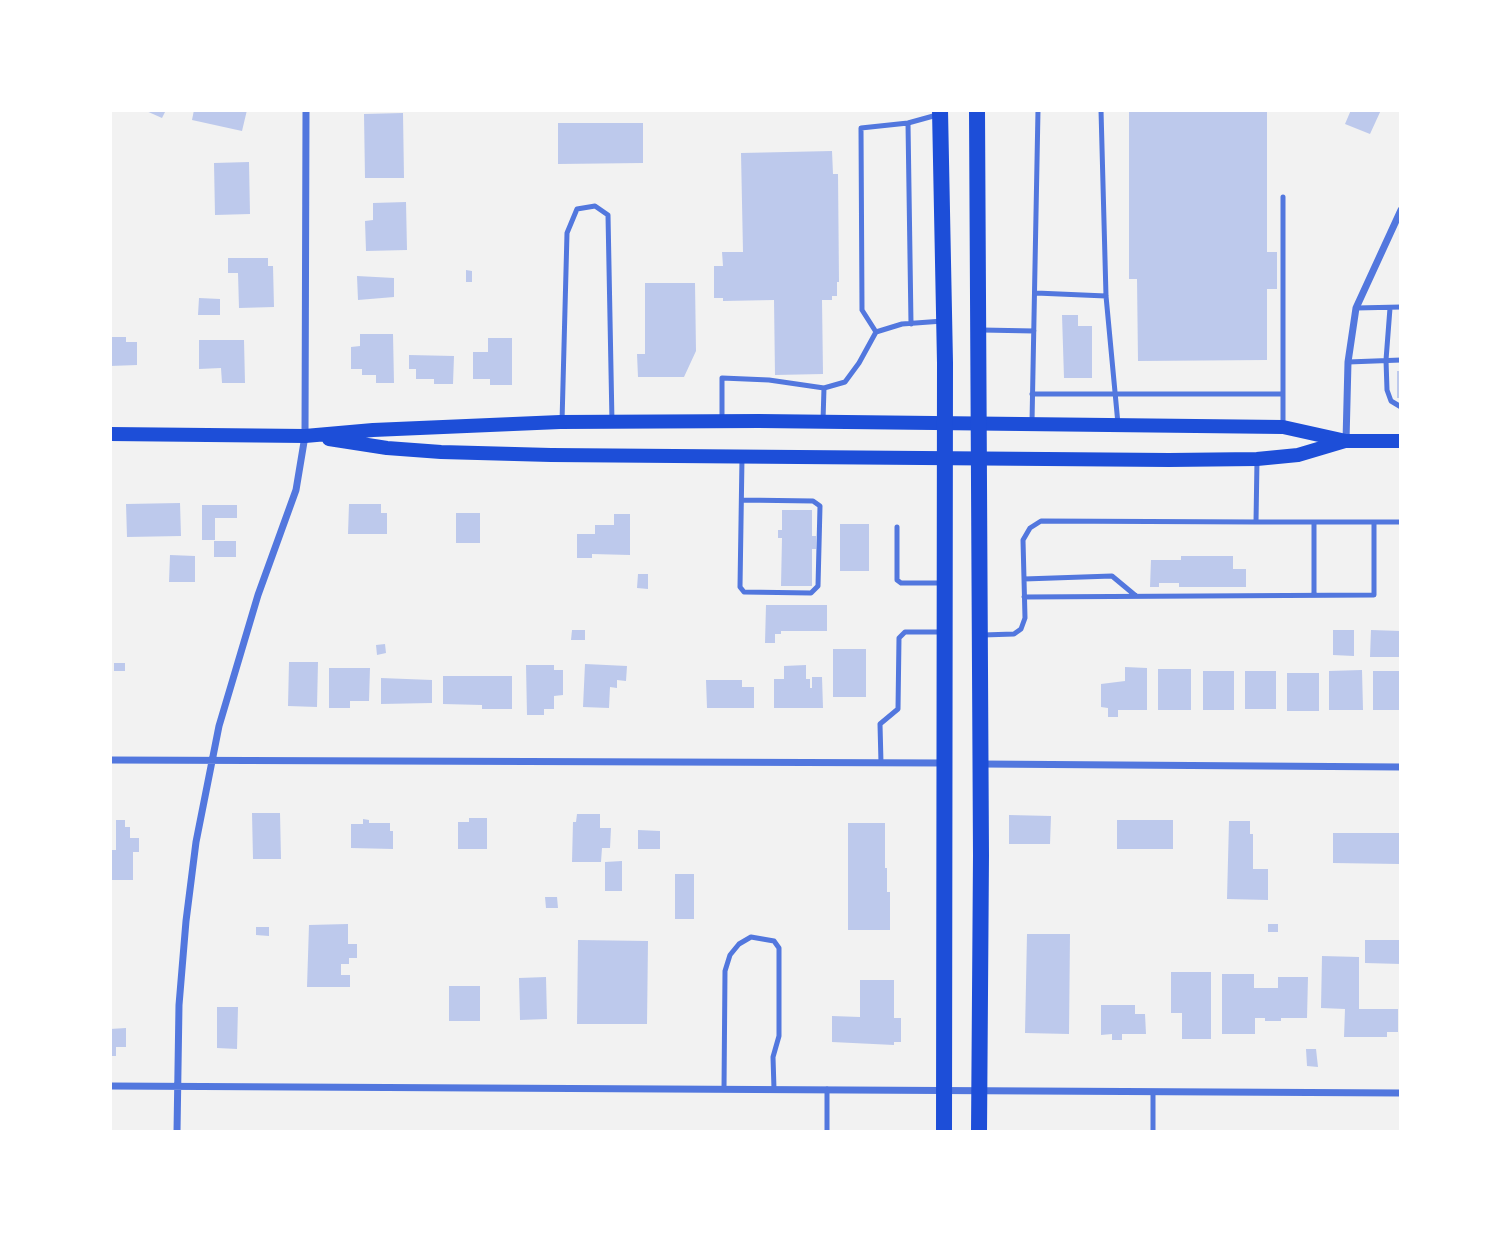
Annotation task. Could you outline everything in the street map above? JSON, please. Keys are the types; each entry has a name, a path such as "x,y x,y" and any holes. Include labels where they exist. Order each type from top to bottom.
{"main road":[{"path":"977,110 979,1132"},
{"path":"940,112 945,423 944,1132"},
{"path":"110,434 305,436 373,430 562,422 823,421 1283,427 1346,441 1401,442"},
{"path":"305,436 387,448 441,452 742,458 1257,459 1298,455 1346,441"}],"street":[{"path":"177,1132 179,1005 196,842 219,726 258,595 296,490 305,436 306,110"},
{"path":"1346,441 1348,362 1356,308 1401,210"},
{"path":"110,760 944,764"},
{"path":"980,764 1401,767"},
{"path":"110,1086 1401,1093"}],"lane":[{"path":"1032,423 1038,110"},
{"path":"1101,110 1106,296 1118,424"},
{"path":"876,332 862,310 861,128 908,122 940,112"},
{"path":"908,122 911,324"},
{"path":"1283,197 1283,427"},
{"path":"562,422 567,233 577,209 595,206 608,215 612,422"},
{"path":"1036,293 1106,296"},
{"path":"1356,308 1401,307"},
{"path":"1390,309 1385,360 1387,390 1391,401 1401,407"},
{"path":"722,421 722,378 769,380 824,388 845,382 876,332 911,324 944,321"},
{"path":"978,330 1034,331"},
{"path":"1348,362 1401,360"},
{"path":"823,421 824,388"},
{"path":"1032,394 1282,394"},
{"path":"741,500 813,501 820,506 818,586 811,593 744,592 740,587 741,500 742,458"},
{"path":"1256,522 1257,459"},
{"path":"979,635 1014,634 1021,629 1025,618 1023,540 1030,528 1041,521 1401,522"},
{"path":"1314,522 1314,595"},
{"path":"1024,597 1374,595 1374,523"},
{"path":"897,527 897,580 901,583 945,583"},
{"path":"1024,579 1112,576 1136,596"},
{"path":"881,763 880,724 898,709 899,638 905,632 945,632"},
{"path":"724,1089 725,971 730,955 739,944 751,937 774,941 779,948 779,1036 773,1057 774,1089"},
{"path":"827,1089 827,1132"},
{"path":"1153,1092 1153,1132"}],"building":[{"path":"144,110 166,110 162,118"},
{"path":"194,110 247,110 242,131 192,120"},
{"path":"1129,110 1267,110 1267,252 1277,252 1277,289 1267,289 1267,360 1138,361 1137,279 1129,279"},
{"path":"1351,110 1381,110 1370,134 1345,124"},
{"path":"403,113 404,178 365,178 364,114"},
{"path":"558,123 643,123 643,163 558,164"},
{"path":"832,151 833,174 838,174 839,282 837,296 832,296 832,300 822,300 823,374 775,375 774,300 723,301 723,298 714,298 714,266 723,266 722,252 743,252 741,153"},
{"path":"249,162 250,214 215,215 214,163"},
{"path":"406,202 407,250 366,251 365,221 373,220 373,203"},
{"path":"228,258 268,258 268,266 273,266 274,307 239,308 238,273 228,273"},
{"path":"466,270 472,271 472,282 466,282"},
{"path":"357,276 394,278 394,297 358,300"},
{"path":"645,283 695,283 696,351 684,377 638,377 637,354 645,354"},
{"path":"199,298 220,299 220,315 198,315"},
{"path":"1062,315 1078,315 1078,326 1092,326 1092,378 1064,378"},
{"path":"360,334 393,334 394,383 376,383 376,375 362,375 362,369 351,369 351,347 360,346"},
{"path":"110,337 126,337 126,342 137,342 137,365 110,366"},
{"path":"488,338 512,338 512,385 490,385 490,379 473,379 473,352 488,352"},
{"path":"199,340 244,340 245,383 222,383 221,368 199,369"},
{"path":"409,355 454,356 453,384 434,384 434,379 416,379 416,369 409,369"},
{"path":"1397,371 1401,371 1401,398 1397,398"},
{"path":"180,503 181,536 127,537 126,504"},
{"path":"349,504 381,504 381,513 387,513 387,534 348,534"},
{"path":"202,505 237,505 237,518 215,518 215,540 202,540"},
{"path":"782,510 812,510 812,536 816,536 816,549 812,549 812,586 781,586 782,538 778,538 778,530 782,530"},
{"path":"456,513 480,513 480,543 456,543"},
{"path":"614,514 630,514 630,555 592,554 592,558 577,558 577,534 595,534 595,525 614,525"},
{"path":"840,524 869,524 869,571 840,571"},
{"path":"214,541 236,541 236,557 214,557"},
{"path":"170,555 195,556 195,582 169,582"},
{"path":"1181,556 1233,556 1233,569 1246,569 1246,587 1179,587 1179,583 1159,583 1159,587 1150,587 1151,560 1181,560"},
{"path":"638,574 648,574 648,589 637,588"},
{"path":"766,605 827,605 827,631 781,631 781,634 775,634 775,643 765,643"},
{"path":"572,630 585,630 585,640 571,640"},
{"path":"1333,630 1354,630 1354,656 1333,655"},
{"path":"1371,630 1401,631 1401,657 1370,657"},
{"path":"385,644 386,653 377,655 376,645"},
{"path":"833,649 866,649 866,697 833,697"},
{"path":"289,662 318,662 317,707 288,706"},
{"path":"114,663 125,663 125,671 114,671"},
{"path":"585,664 627,666 626,681 617,680 617,688 610,687 609,708 583,707"},
{"path":"526,665 554,665 554,670 563,670 563,695 554,696 554,709 544,709 544,715 527,715"},
{"path":"806,665 806,679 810,679 810,688 812,677 822,677 823,708 774,708 774,679 784,679 784,666"},
{"path":"1125,667 1147,668 1147,710 1118,710 1118,717 1108,717 1108,708 1101,707 1101,684 1125,681"},
{"path":"329,668 370,668 369,701 350,701 350,708 329,708"},
{"path":"1158,669 1191,669 1191,710 1158,710"},
{"path":"1362,670 1363,710 1329,710 1329,671"},
{"path":"1203,671 1234,671 1234,710 1203,710"},
{"path":"1245,671 1276,671 1276,709 1245,709"},
{"path":"1373,671 1401,671 1401,710 1373,710"},
{"path":"1287,673 1319,673 1319,711 1287,711"},
{"path":"443,676 512,676 512,709 482,709 482,705 443,704"},
{"path":"381,678 432,680 432,703 381,704"},
{"path":"706,680 742,680 742,687 754,687 754,708 707,708"},
{"path":"252,813 280,813 281,859 253,859"},
{"path":"577,814 600,814 600,828 611,828 610,848 602,848 601,862 572,862 573,822 576,822"},
{"path":"1009,815 1051,816 1050,844 1009,844"},
{"path":"469,818 487,818 487,849 458,849 458,822 469,822"},
{"path":"363,819 369,820 369,823 390,823 393,849 351,848 351,824 363,824"},
{"path":"116,820 125,820 125,827 130,827 130,838 139,838 139,852 133,852 133,880 110,880 110,850 116,850"},
{"path":"1117,820 1173,820 1173,849 1117,849"},
{"path":"1229,821 1250,821 1250,834 1253,834 1253,869 1268,869 1268,900 1227,899"},
{"path":"848,823 885,823 885,868 887,892 890,892 890,930 848,930"},
{"path":"638,830 660,831 660,849 638,849"},
{"path":"1333,833 1399,833 1399,864 1333,863"},
{"path":"622,861 622,891 605,891 605,862"},
{"path":"675,874 694,874 694,919 675,919"},
{"path":"545,897 557,897 558,908 546,908"},
{"path":"348,924 348,944 357,944 357,958 349,958 349,964 341,964 341,975 350,975 350,987 307,987 309,925"},
{"path":"1268,924 1278,924 1278,932 1268,932"},
{"path":"256,927 269,927 269,936 256,935"},
{"path":"1027,934 1070,934 1069,1034 1025,1033"},
{"path":"578,940 648,941 647,1024 577,1024"},
{"path":"1365,940 1401,940 1401,964 1365,963"},
{"path":"1322,956 1359,957 1359,1009 1398,1009 1398,1032 1387,1032 1387,1037 1344,1037 1345,1009 1321,1008"},
{"path":"1171,972 1211,972 1211,1039 1182,1039 1182,1013 1171,1013"},
{"path":"1222,974 1254,974 1254,988 1278,988 1278,977 1308,977 1307,1018 1265,1021 1265,1018 1255,1018 1255,1034 1222,1034"},
{"path":"546,977 547,1019 520,1020 519,978"},
{"path":"860,980 894,980 894,1018 901,1018 901,1042 894,1042 894,1045 832,1042 832,1016 860,1017"},
{"path":"449,986 480,986 480,1021 449,1021"},
{"path":"1101,1005 1135,1005 1135,1014 1145,1014 1146,1034 1122,1034 1122,1040 1112,1040 1112,1034 1101,1035"},
{"path":"217,1007 238,1007 237,1049 217,1048"},
{"path":"126,1028 126,1047 116,1047 116,1056 110,1056 110,1029"},
{"path":"1306,1049 1316,1049 1318,1067 1307,1066"}]}
